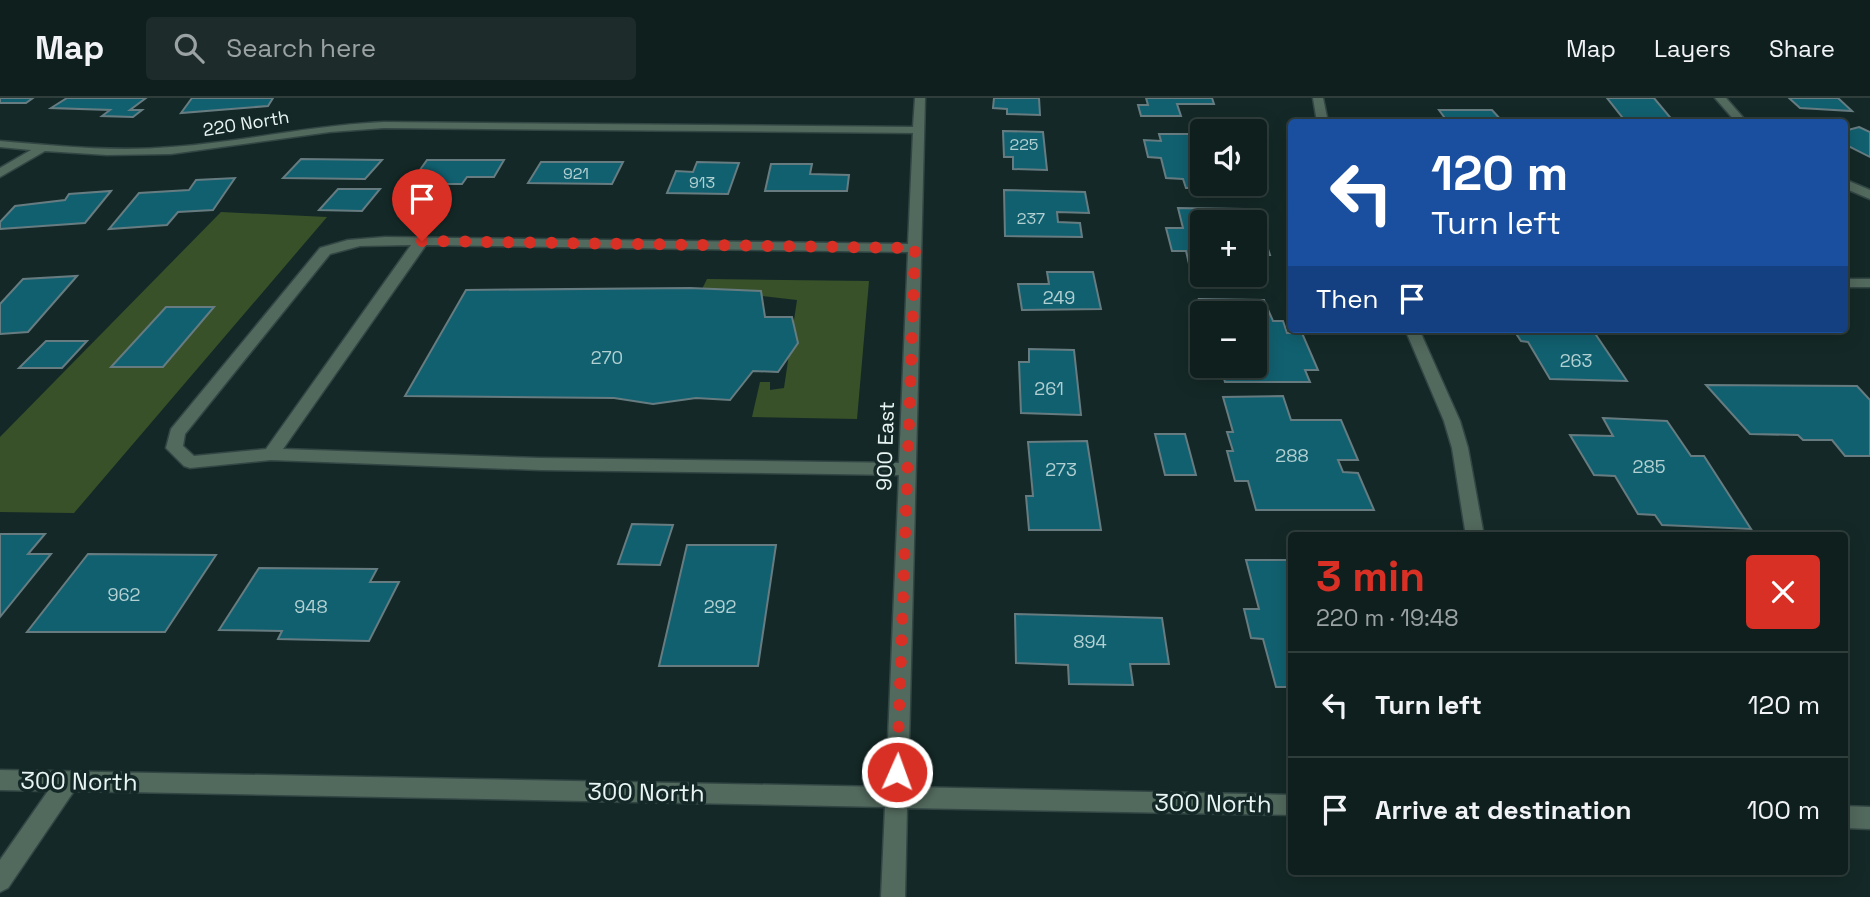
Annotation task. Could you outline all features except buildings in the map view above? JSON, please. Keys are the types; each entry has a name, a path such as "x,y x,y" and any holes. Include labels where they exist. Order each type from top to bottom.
{"street":[{"name":"900 East","path":"893,897 919,98"},
{"path":"1318,98 1322,119"},
{"path":"1720,98 1739,119"},
{"name":"220 North","path":"0,144 79,153 171,151 307,131 384,125 918,130"},
{"path":"0,173 41,149"},
{"path":"1848,185 1870,195"},
{"path":"907,468 540,464 271,454 190,462 174,448 177,433 325,251 340,244 422,241 915,248"},
{"path":"271,454 422,241"},
{"path":"1848,283 1870,283"},
{"path":"1414,333 1455,430 1474,532"},
{"name":"300 North","path":"0,780 1288,805"},
{"path":"0,880 68,781"}],"green space":[{"path":"221,212 327,217 74,513 0,512 0,437"},
{"path":"707,279 869,281 857,419 752,417 760,382 770,382 770,390 784,388 797,300 702,289"}],"route":[{"path":"422,241 915,248 897,772"}]}
